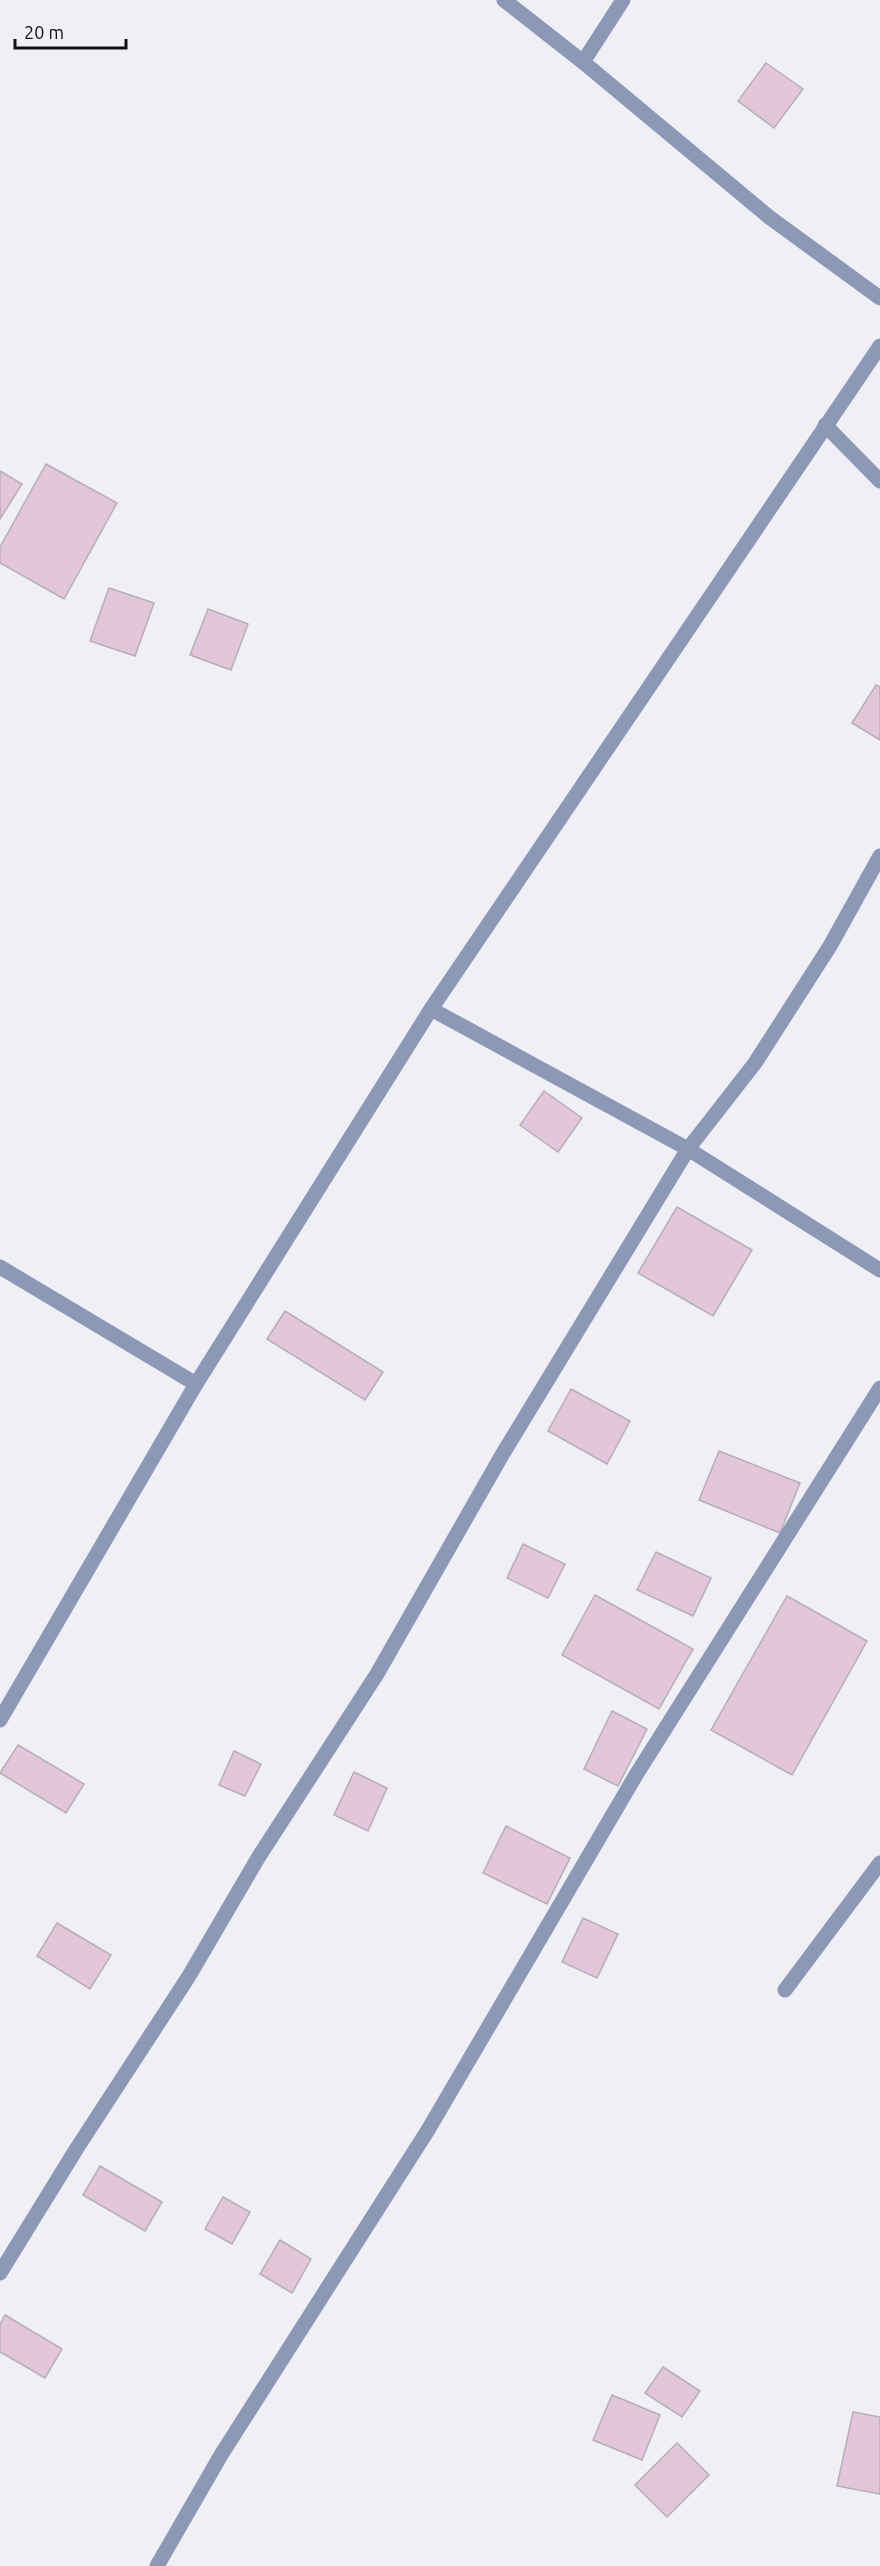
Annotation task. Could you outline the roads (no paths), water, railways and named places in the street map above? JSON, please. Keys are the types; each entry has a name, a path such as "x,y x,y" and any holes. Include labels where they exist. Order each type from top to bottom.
{"street":[{"path":"504,0 583,62 770,218 880,298"},
{"path":"583,62 623,0"},
{"path":"0,1720 196,1384 431,1009 825,424 880,346"},
{"path":"825,424 880,481"},
{"path":"0,2272 76,2148 189,1976 258,1858 376,1674 502,1455 688,1149 755,1063 830,946 880,856"},
{"path":"431,1009 688,1149 880,1270"},
{"path":"0,1268 196,1384"},
{"path":"158,2566 221,2455 428,2130 636,1775 880,1388"},
{"path":"785,1990 880,1863"}]}
